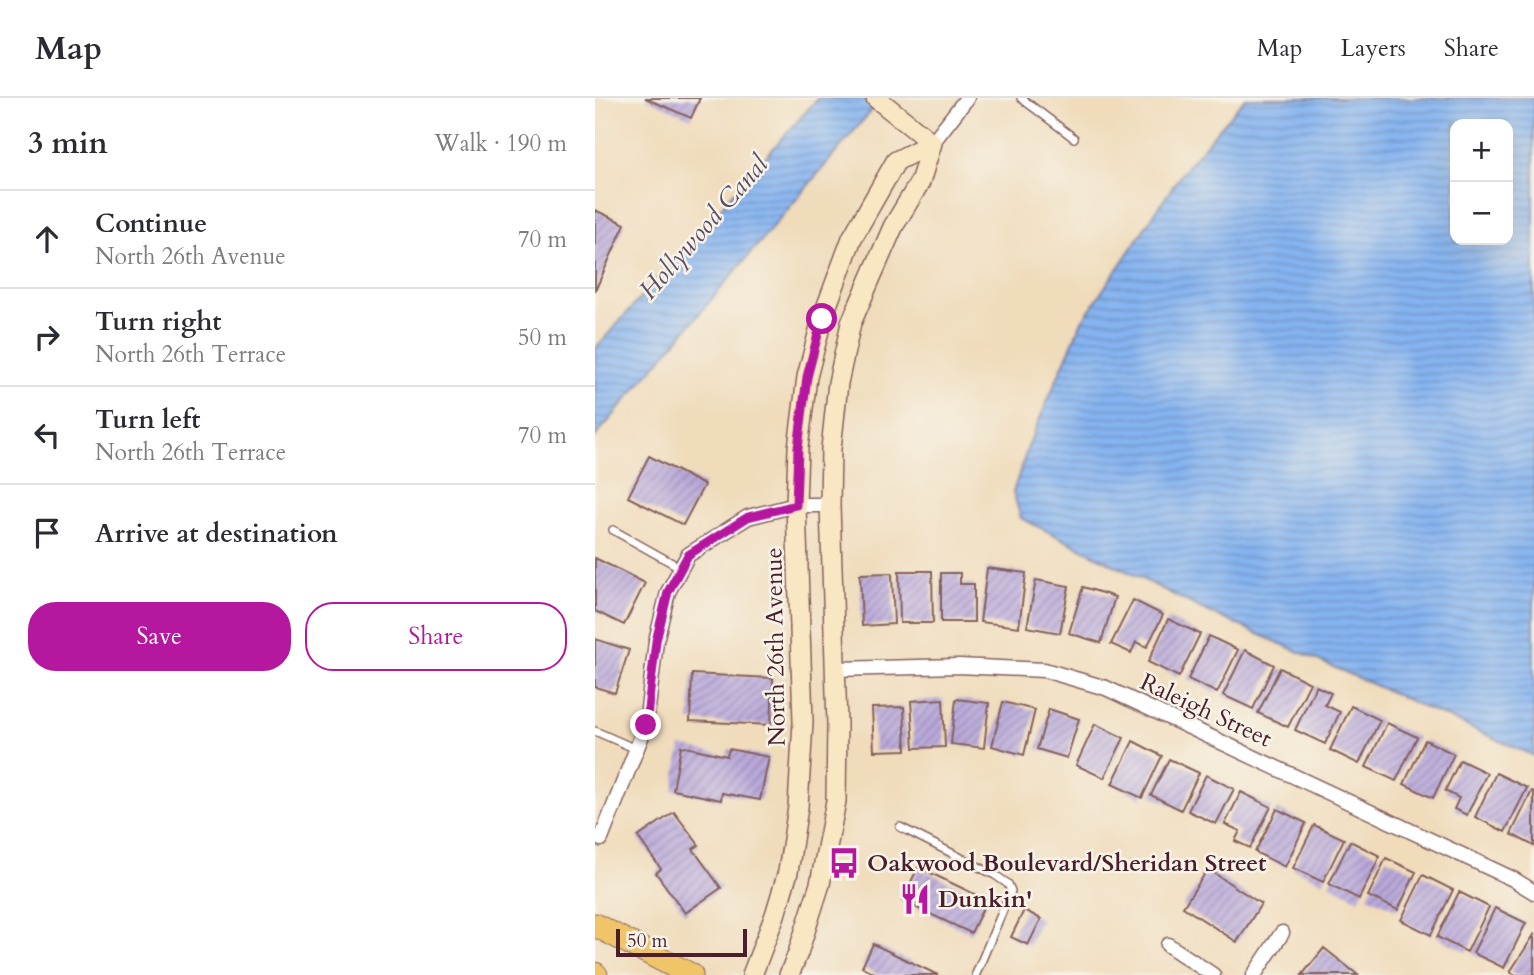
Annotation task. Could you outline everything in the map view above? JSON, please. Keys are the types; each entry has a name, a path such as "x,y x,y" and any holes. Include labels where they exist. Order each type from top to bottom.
{"main road":[{"path":"595,925 691,975"}],"street":[{"name":"North 26th Avenue","path":"789,975 820,884 836,801 837,725 830,505 831,449 838,383 851,323 893,227 920,182 932,143 967,98"},
{"path":"879,100 932,143"},
{"name":"North 26th Avenue","path":"752,975 788,872 798,807 803,722 796,505 798,448 807,377 822,319 852,238 896,161 932,143"},
{"path":"601,839 646,725 656,641 668,592 688,555 748,517 796,505 830,505"},
{"name":"Raleigh Street","path":"835,669 959,666 1044,670 1106,688 1513,879 1534,892"},
{"path":"1254,975 1282,933"},
{"path":"1168,945 1213,975"}],"lane":[{"path":"1021,98 1074,138"},
{"path":"613,530 681,568"},
{"path":"595,731 636,749"},
{"path":"900,827 1008,884 1011,891 977,974"}],"water":[{"path":"818,98 882,98 595,437 595,349"},
{"path":"1245,98 1534,98 1534,756 1200,608 1021,518 1013,492 1029,444 1082,321 1184,170"}],"building":[{"path":"645,98 700,98 691,118"},
{"path":"595,210 625,224 595,291"},
{"path":"649,456 704,485 683,525 628,497"},
{"path":"595,558 645,583 624,625 595,611"},
{"path":"987,568 1026,573 1019,627 980,622"},
{"path":"899,571 932,571 933,623 900,623"},
{"path":"892,573 894,624 862,626 860,574"},
{"path":"941,573 960,573 960,584 974,584 974,622 941,622"},
{"path":"1036,580 1069,586 1060,633 1027,627"},
{"path":"1083,587 1115,597 1101,643 1069,633"},
{"path":"1133,600 1163,615 1147,647 1136,642 1131,653 1111,644"},
{"path":"1168,619 1200,634 1179,677 1148,662"},
{"path":"1209,636 1238,650 1217,693 1188,679"},
{"path":"595,639 629,650 615,693 595,687"},
{"path":"1245,650 1274,665 1253,709 1223,695"},
{"path":"1280,668 1310,683 1288,727 1258,713"},
{"path":"692,674 773,678 771,725 690,721"},
{"path":"1316,686 1331,693 1325,705 1340,712 1325,744 1295,730"},
{"path":"943,699 945,747 914,748 911,701"},
{"path":"956,699 989,703 984,748 951,744"},
{"path":"1003,702 1035,710 1024,755 992,746"},
{"path":"1351,706 1380,720 1359,764 1330,750"},
{"path":"904,707 906,750 874,751 872,708"},
{"path":"1049,709 1079,719 1067,758 1037,749"},
{"path":"1387,723 1417,737 1396,781 1366,767"},
{"path":"1095,724 1124,738 1104,778 1076,765"},
{"path":"1425,740 1454,754 1433,798 1404,784"},
{"path":"1133,741 1162,756 1142,798 1112,784"},
{"path":"681,746 727,756 729,749 769,757 760,800 722,793 721,800 673,790"},
{"path":"1169,759 1199,773 1181,810 1151,795"},
{"path":"1460,760 1487,773 1467,815 1454,809 1459,798 1445,791"},
{"path":"1496,773 1527,788 1505,832 1475,817"},
{"path":"1206,775 1234,789 1216,824 1188,811"},
{"path":"1532,791 1534,792 1534,846 1511,834"},
{"path":"1241,792 1271,807 1250,848 1235,841 1240,831 1225,824"},
{"path":"1277,809 1306,823 1285,867 1255,852"},
{"path":"674,812 699,845 693,849 721,888 685,913 656,873 661,869 638,837"},
{"path":"1314,825 1344,839 1323,882 1293,868"},
{"path":"1350,841 1380,856 1359,899 1329,884"},
{"path":"1386,858 1416,872 1398,910 1368,896"},
{"path":"918,867 987,900 971,933 902,901"},
{"path":"1208,869 1261,904 1237,942 1183,907"},
{"path":"1423,875 1453,890 1431,935 1401,920"},
{"path":"1459,892 1489,907 1467,952 1437,937"},
{"path":"1495,908 1526,923 1504,968 1473,953"},
{"path":"1024,910 1041,919 1028,945 1011,937"},
{"path":"1534,935 1534,975 1515,975 1510,972"},
{"path":"873,944 938,975 878,975 862,967"},
{"path":"1324,948 1358,975 1302,975"}],"place":[{"name":"Oakwood Boulevard/Sheridan Street","path":"844,863"},
{"name":"Dunkin'","path":"915,899"}],"route":[{"path":"646,725 656,641 668,592 688,555 748,517 796,505 798,448 807,377 822,319"}],"water label":[{"name":"Hollywood Canal","path":"703,227"}]}
